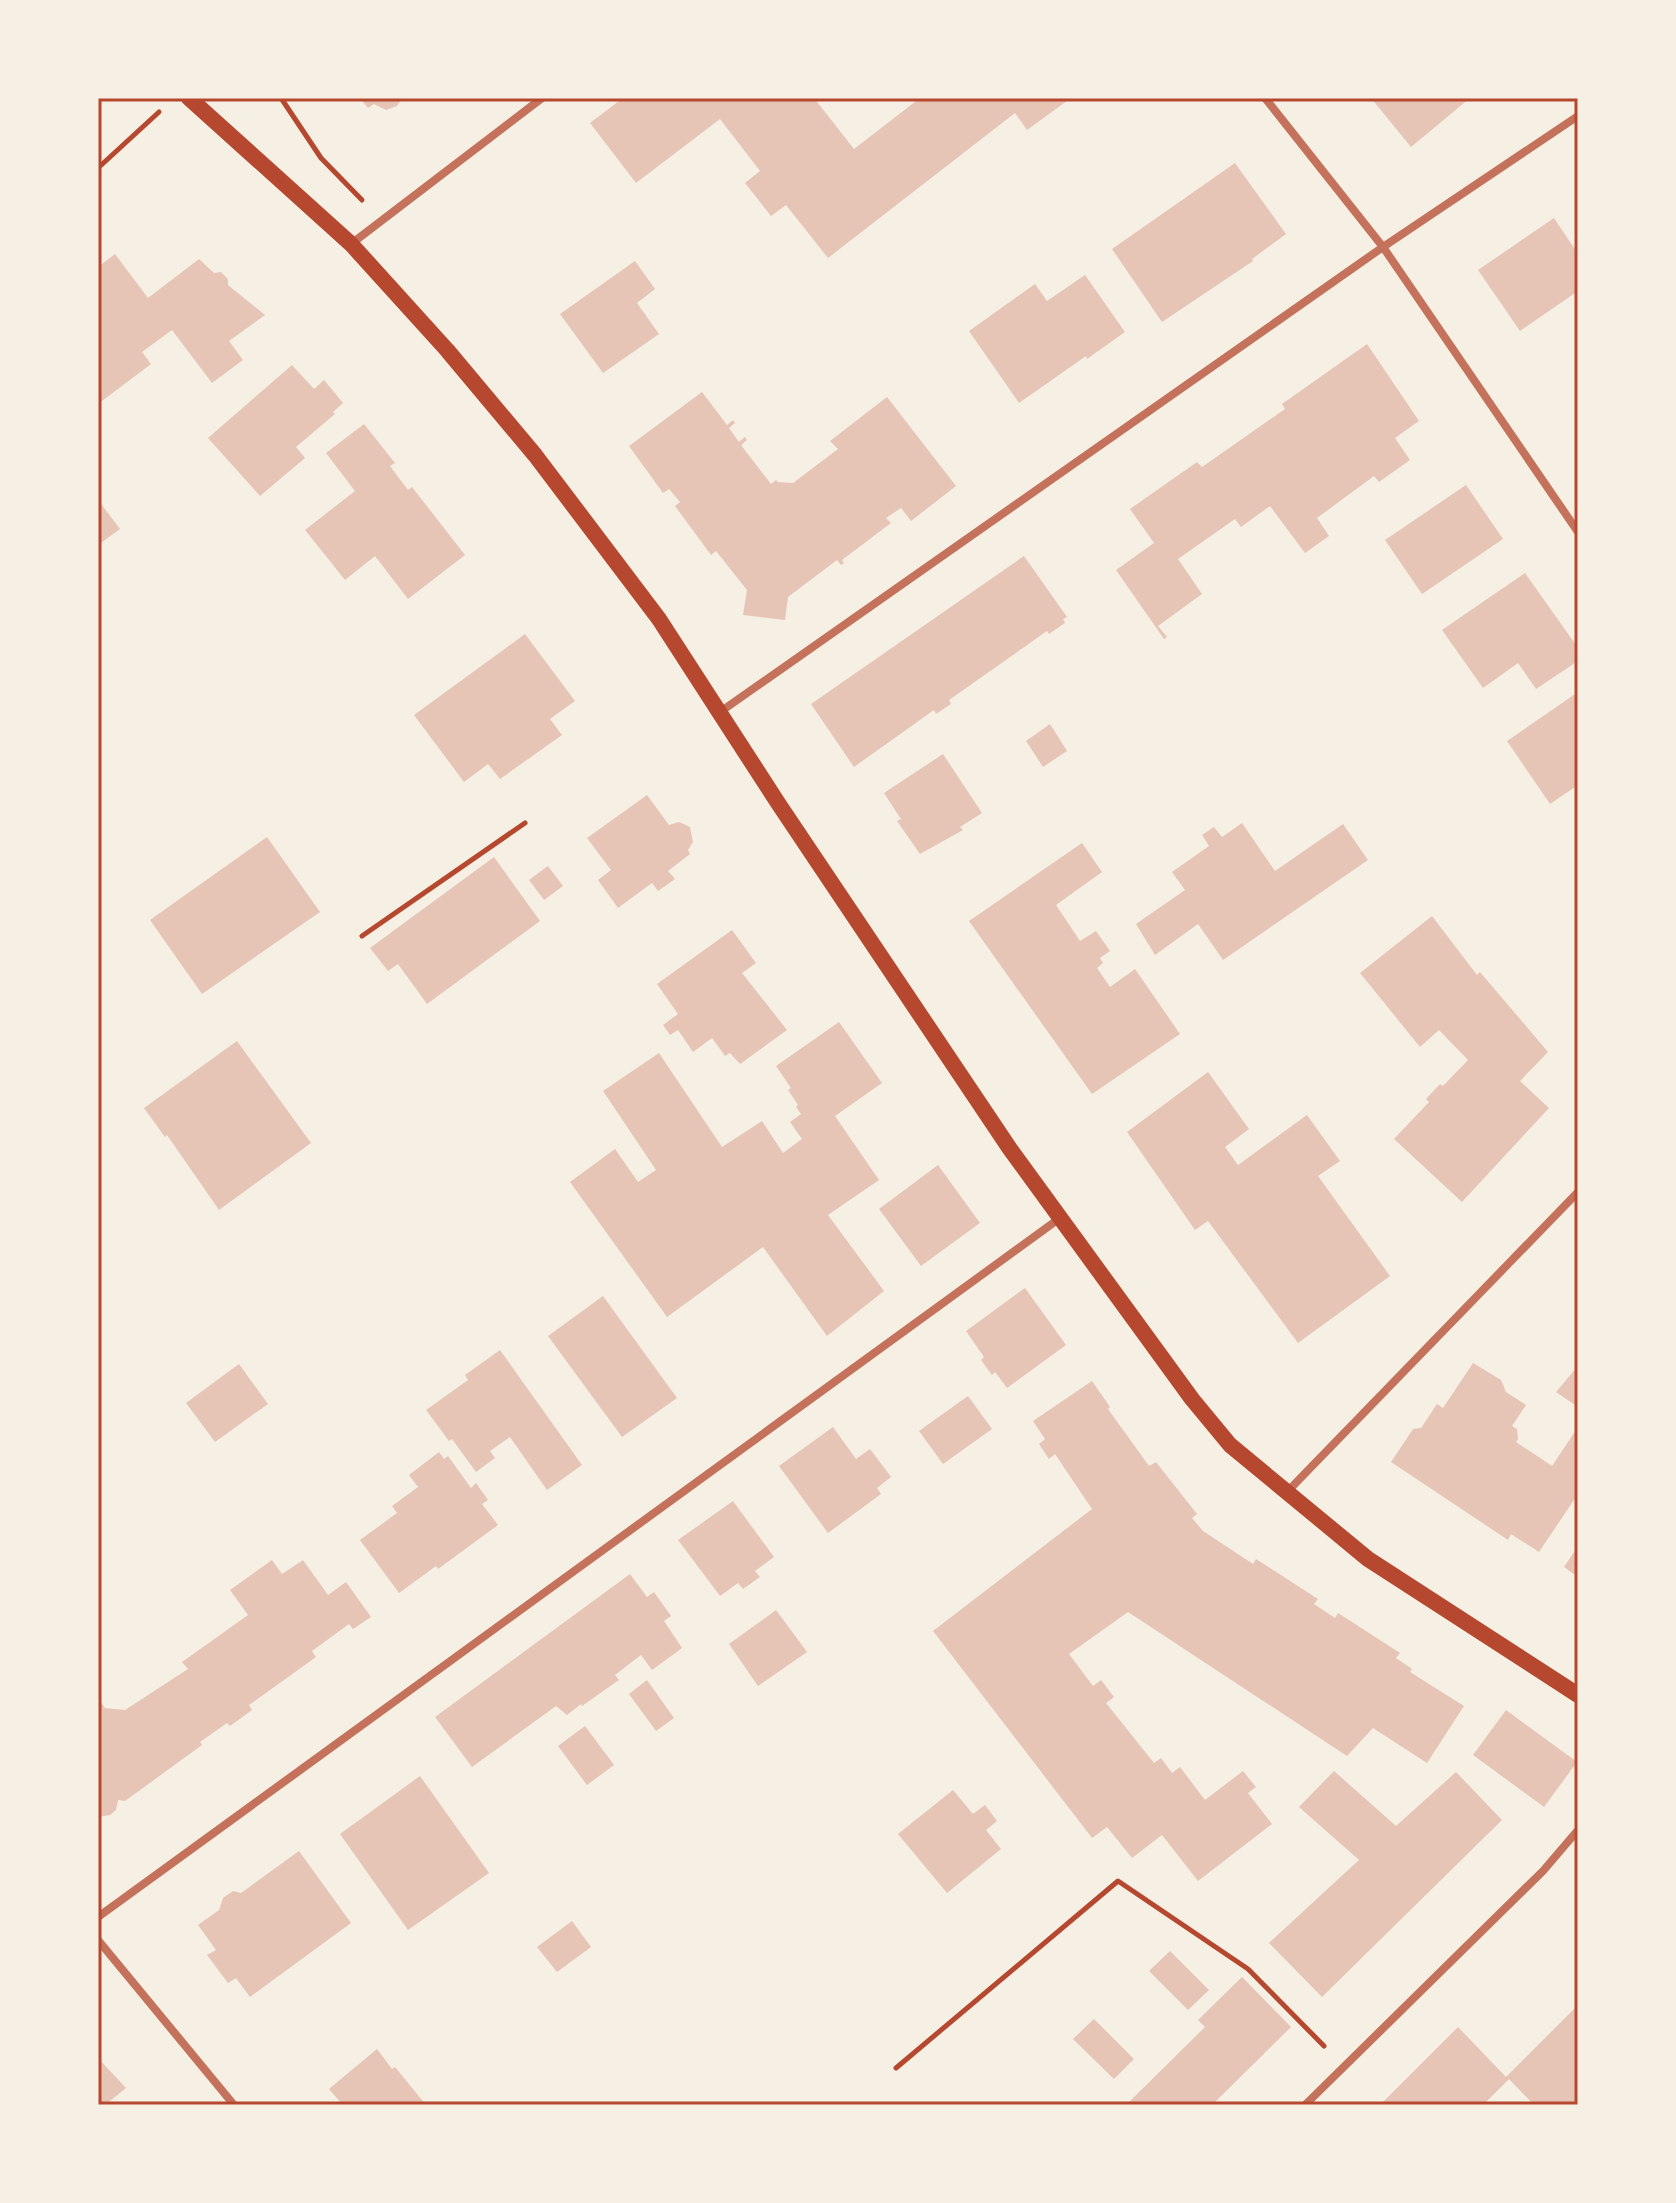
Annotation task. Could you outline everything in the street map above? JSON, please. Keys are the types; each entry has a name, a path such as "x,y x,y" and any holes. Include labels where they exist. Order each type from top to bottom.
{"main road":[{"path":"189,98 351,244 447,350 535,455 659,619 1010,1149 1192,1399 1230,1445 1368,1559 1578,1695"}],"street":[{"path":"351,244 542,98"},
{"path":"1265,98 1383,247 1578,532"},
{"path":"720,712 1383,247 1578,116"},
{"path":"1286,1493 1578,1192"},
{"path":"98,1917 1060,1218"},
{"path":"1305,2105 1543,1871 1578,1830"},
{"path":"98,1940 234,2105"}],"path":[{"path":"281,98 321,158 382,221"},
{"path":"98,168 164,108"},
{"path":"362,936 525,823"},
{"path":"896,2068 1118,1881 1248,1969 1344,2067"}],"building":[{"path":"360,98 402,98 397,106 386,110 374,104 368,108"},
{"path":"623,98 814,98 854,149 920,98 1071,98 1027,130 1015,113 828,258 786,205 771,216 745,183 760,171 720,119 636,183 590,123"},
{"path":"1371,98 1470,98 1411,147"},
{"path":"1235,163 1286,234 1253,261 1162,322 1112,249"},
{"path":"1554,218 1578,254 1578,291 1520,331 1478,270"},
{"path":"115,254 148,298 199,259 214,273 221,272 228,279 228,285 265,315 229,341 243,360 212,383 172,330 142,352 151,364 98,404 98,267"},
{"path":"635,261 655,289 637,303 659,334 603,373 560,314"},
{"path":"1085,275 1125,332 1019,403 969,331 1035,284 1047,301"},
{"path":"1367,344 1419,421 1395,438 1410,460 1379,482 1374,476 1317,518 1329,536 1305,553 1270,506 1241,527 1235,519 1178,559 1202,594 1158,626 1167,637 1164,639 1116,570 1154,543 1130,509 1197,462 1202,467 1285,409 1282,404"},
{"path":"292,365 314,389 324,380 343,403 333,412 335,414 296,447 305,458 260,496 208,438"},
{"path":"702,392 727,425 733,420 735,423 729,428 739,442 745,437 747,440 741,445 771,484 776,480 793,483 838,449 830,441 887,397 956,486 911,521 901,508 886,518 891,523 842,560 844,563 841,565 837,560 788,597 785,620 743,615 747,590 716,551 711,555 675,506 680,502 669,489 663,493 629,446"},
{"path":"364,424 395,463 390,466 408,490 412,487 465,555 408,599 375,556 345,580 305,530 355,491 326,453"},
{"path":"1466,485 1503,539 1422,594 1385,540"},
{"path":"98,500 120,529 98,545"},
{"path":"1024,556 1067,617 1063,619 1065,623 1049,634 1047,631 949,700 951,704 936,714 934,710 854,767 811,704"},
{"path":"1525,573 1578,648 1578,661 1536,689 1518,663 1483,688 1442,630"},
{"path":"525,634 575,701 550,719 562,735 500,779 488,764 464,782 414,715"},
{"path":"1578,692 1578,785 1550,804 1507,741"},
{"path":"1050,724 1067,751 1043,767 1026,741"},
{"path":"943,754 982,813 960,827 963,830 920,854 897,821 901,819 884,793"},
{"path":"647,795 669,825 679,822 690,827 693,842 688,850 690,854 668,871 675,879 658,891 652,883 618,908 598,880 611,870 587,838"},
{"path":"1242,823 1275,871 1343,824 1368,860 1223,960 1198,924 1155,955 1136,924 1185,890 1172,872 1209,846 1202,835 1214,827 1222,837"},
{"path":"267,837 320,912 202,994 150,920"},
{"path":"1082,843 1102,872 1056,905 1080,941 1096,931 1110,951 1100,958 1103,963 1097,968 1110,987 1135,969 1180,1034 1092,1094 969,921"},
{"path":"494,857 540,921 427,1004 398,964 388,971 370,948"},
{"path":"548,866 563,886 544,900 529,880"},
{"path":"1432,916 1477,975 1480,972 1548,1052 1520,1081 1549,1108 1462,1202 1394,1139 1429,1102 1426,1099 1440,1084 1443,1086 1468,1060 1439,1030 1420,1047 1360,973"},
{"path":"732,930 756,963 742,973 787,1030 740,1064 730,1053 725,1056 712,1038 693,1052 678,1030 670,1035 663,1025 678,1014 657,984"},
{"path":"839,1022 882,1083 835,1116 879,1180 828,1215 884,1291 827,1336 763,1247 667,1317 570,1182 615,1149 638,1182 656,1170 603,1091 659,1053 722,1147 762,1121 783,1153 802,1139 790,1122 801,1114 788,1090 791,1088 776,1066"},
{"path":"237,1041 311,1143 219,1210 167,1135 165,1137 144,1108"},
{"path":"1208,1072 1249,1129 1225,1147 1238,1165 1307,1115 1340,1161 1318,1176 1390,1276 1298,1343 1208,1221 1195,1230 1127,1132"},
{"path":"938,1165 980,1223 921,1266 879,1209"},
{"path":"1025,1288 1066,1345 1007,1388 981,1360 984,1357 966,1331"},
{"path":"603,1296 677,1398 622,1437 548,1336"},
{"path":"500,1350 582,1465 547,1490 510,1437 490,1451 495,1458 476,1472 426,1410 468,1380 465,1375"},
{"path":"1473,1363 1501,1380 1506,1392 1526,1405 1512,1426 1517,1429 1516,1442 1552,1466 1578,1427 1578,1494 1539,1552 1511,1534 1508,1540 1391,1462 1413,1429 1421,1428 1437,1404 1443,1408"},
{"path":"239,1364 268,1404 215,1442 186,1403"},
{"path":"1578,1366 1578,1407 1556,1392"},
{"path":"1092,1381 1149,1466 1156,1462 1197,1514 1192,1518 1203,1531 1253,1564 1256,1559 1318,1599 1314,1604 1335,1618 1338,1613 1400,1653 1396,1658 1412,1669 1410,1672 1464,1706 1427,1763 1373,1728 1347,1756 1128,1612 1069,1654 1093,1686 1101,1680 1114,1697 1106,1703 1154,1763 1161,1758 1172,1773 1180,1767 1205,1800 1243,1771 1256,1787 1248,1793 1272,1824 1198,1881 1162,1835 1132,1858 1107,1827 1092,1838 933,1631 1092,1509 1055,1454 1049,1459 1039,1444 1045,1439 1033,1421"},
{"path":"968,1396 992,1429 943,1464 919,1431"},
{"path":"833,1427 856,1459 870,1449 891,1477 877,1488 881,1494 828,1533 779,1466"},
{"path":"439,1452 444,1459 448,1456 471,1488 476,1483 488,1500 482,1504 498,1525 399,1593 360,1540 397,1513 392,1506 418,1487 409,1475"},
{"path":"733,1501 774,1557 755,1571 760,1577 743,1589 738,1583 720,1596 678,1540"},
{"path":"1578,1546 1578,1577 1564,1567"},
{"path":"272,1560 282,1574 303,1560 328,1595 346,1582 371,1617 353,1629 349,1624 312,1651 316,1657 249,1705 252,1710 200,1742 202,1745 125,1801 118,1800 116,1810 110,1815 98,1817 98,1698 105,1708 125,1710 188,1669 182,1662 248,1615 230,1590"},
{"path":"630,1574 647,1597 654,1592 671,1616 664,1621 682,1648 652,1670 641,1655 615,1675 619,1680 582,1706 567,1715 556,1706 472,1767 435,1717"},
{"path":"776,1610 807,1652 758,1686 729,1644"},
{"path":"647,1680 674,1718 656,1731 629,1694"},
{"path":"1506,1710 1577,1762 1544,1807 1473,1755"},
{"path":"585,1726 614,1765 587,1785 558,1746"},
{"path":"1334,1771 1396,1826 1456,1772 1502,1820 1322,1997 1269,1943 1359,1860 1299,1807"},
{"path":"420,1776 489,1873 408,1930 340,1834"},
{"path":"953,1790 973,1814 985,1805 997,1821 986,1830 1001,1849 947,1893 898,1834"},
{"path":"299,1851 351,1923 250,1997 236,1978 228,1983 207,1955 216,1950 198,1925 219,1910 223,1898 233,1891 241,1893"},
{"path":"572,1921 591,1947 557,1972 537,1947"},
{"path":"1170,1951 1209,1990 1188,2010 1149,1971"},
{"path":"1242,1977 1291,2027 1212,2105 1126,2105 1205,2027 1198,2020"},
{"path":"1578,2005 1578,2105 1534,2105 1509,2079 1483,2105 1380,2105 1458,2027 1506,2077"},
{"path":"1094,2019 1134,2059 1114,2079 1073,2039"},
{"path":"377,2049 426,2105 343,2105 329,2089"},
{"path":"98,2058 126,2088 105,2105 98,2105"}]}
